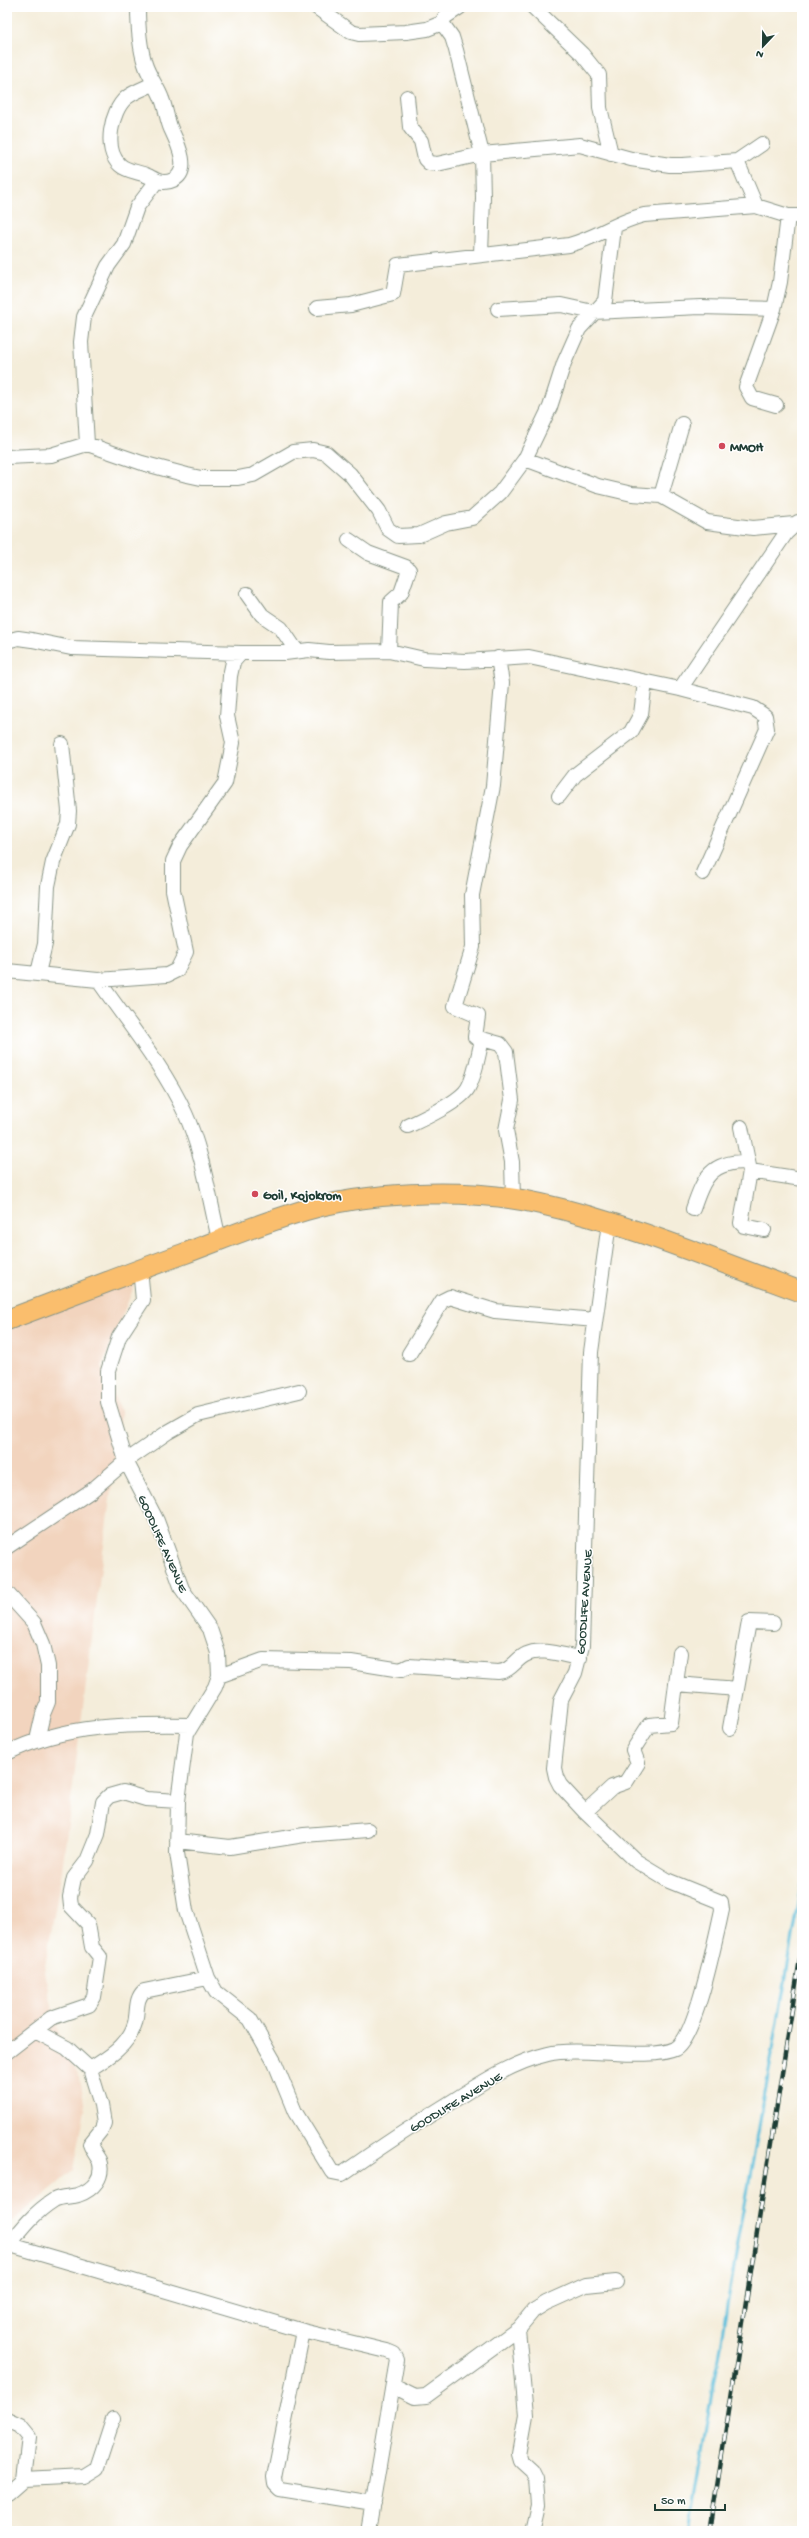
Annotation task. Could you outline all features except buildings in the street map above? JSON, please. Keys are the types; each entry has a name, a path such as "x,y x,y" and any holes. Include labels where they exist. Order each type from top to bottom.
{"highway":[{"path":"7,1320 140,1268 314,1208 356,1200 451,1194 513,1199 540,1203 609,1223 802,1292"}],"street":[{"path":"138,7 139,40 153,84 162,98 170,128 178,140 182,158 181,172 177,178 170,182 156,182 118,164 112,152 112,122 118,107 126,97 153,84"},
{"path":"316,7 355,33 406,32 427,29 442,23 445,17 460,7"},
{"path":"532,7 582,54 599,75 600,108 611,154"},
{"path":"442,23 452,37 456,50 482,154 483,198 481,254"},
{"path":"407,97 410,127 421,141 425,159 428,163 437,164 482,154 580,145 611,154 670,165 737,161 762,144"},
{"path":"737,161 756,206"},
{"path":"87,444 81,342 84,317 108,266 124,244 137,207 156,182"},
{"path":"317,308 351,305 393,294 398,265 481,254 514,253 569,245 592,238 614,228 628,219 644,215 718,211 756,206 795,216 774,309 746,387 752,398 776,405"},
{"path":"7,457 51,455 87,444 142,463 201,478 238,478 253,475 294,452 313,450 326,453 350,474 379,511 388,529 394,534 404,537 426,533 446,523 472,518 500,493 525,459 550,407 564,363 579,329 593,312 605,301 607,295 614,228"},
{"path":"498,309 561,304 593,312 700,307 774,309"},
{"path":"661,496 682,424"},
{"path":"525,459 598,486 632,494 661,496 707,522 753,528 798,522"},
{"path":"680,689 798,522"},
{"path":"349,540 368,553 406,567 409,570 401,592 391,602 389,651"},
{"path":"247,594 262,615 281,628 296,650"},
{"path":"7,641 18,638 70,648 241,653 285,653 296,650 353,653 389,651 424,659 465,661 498,658 539,658 680,689 753,708 766,716 768,722 767,729 703,873"},
{"path":"7,971 98,980 167,975 177,970 182,964 186,952 174,890 173,861 180,846 225,783 233,743 227,716 230,676 233,662 241,653"},
{"path":"498,658 502,683 492,793 472,895 473,948 455,1004 456,1007 478,1015 474,1036 482,1040 500,1044 506,1052 512,1100 506,1130 512,1162 513,1199"},
{"path":"559,796 575,775 630,732 641,714 645,682"},
{"path":"38,973 45,944 48,886 53,862 68,824 69,811 62,744"},
{"path":"98,980 172,1088 185,1113 199,1153 219,1240"},
{"path":"408,1126 424,1119 464,1093 470,1083 482,1040"},
{"path":"741,1126 749,1166 741,1223 744,1226 764,1230"},
{"path":"693,1209 702,1183 718,1166 732,1161 802,1179"},
{"name":"GOODLIFE AVENUE","path":"140,1268 143,1300 119,1337 106,1382 108,1402 126,1461 157,1521 182,1589 210,1629 218,1653 219,1676 209,1697 187,1733 178,1801 177,1841 186,1911 208,1978 216,1992 250,2019 275,2063 295,2112 332,2172 337,2175 342,2174 497,2073 548,2053 652,2053 675,2049 687,2036 703,1986 722,1910 721,1902 669,1881 636,1861 585,1812 560,1785 554,1768 561,1700 580,1658 587,1520 591,1352 609,1223"},
{"path":"409,1354 442,1301 450,1297 495,1311 595,1320"},
{"path":"7,1547 91,1491 126,1461 198,1415 299,1390"},
{"path":"7,1593 34,1623 43,1644 48,1666 48,1702 42,1714 37,1740"},
{"path":"730,1728 749,1622 773,1623"},
{"path":"219,1676 263,1660 351,1662 400,1670 409,1666 498,1672 508,1670 525,1654 535,1651 580,1658"},
{"path":"585,1812 612,1787 624,1783 628,1779 638,1763 633,1750 649,1725 671,1723 680,1653"},
{"path":"677,1684 737,1689"},
{"path":"7,1753 37,1740 97,1726 134,1724 191,1725"},
{"path":"7,2052 52,2018 89,2005 94,1997 100,1957 92,1947 88,1924 70,1906 70,1898 74,1878 87,1861 98,1834 103,1802 109,1796 123,1792 146,1799 178,1801"},
{"path":"177,1841 230,1847 304,1835 368,1830"},
{"path":"90,2069 116,2052 126,2039 135,2024 138,2000 144,1991 208,1978"},
{"path":"35,2031 68,2048 90,2069 101,2105 104,2123 102,2129 90,2144 99,2160 99,2178 91,2189 78,2195 56,2199 32,2215 8,2244 303,2331 394,2354 397,2360 368,2531"},
{"path":"393,2386 415,2397 426,2396 518,2329 533,2311 560,2295 586,2285 616,2282"},
{"path":"518,2329 526,2415 520,2454 521,2461 532,2471 536,2479 538,2505 532,2531"},
{"path":"303,2331 274,2477 275,2484 280,2489 373,2504"},
{"path":"7,2494 24,2479 84,2476 91,2473 97,2468 113,2419"},
{"path":"7,2420 20,2426 29,2437 24,2479"}],"shaded area":[{"path":"139,1274 102,1366 121,1413 62,1870 44,1972 63,2051 80,2078 85,2109 74,2170 7,2226 7,1324"}],"waterway":[{"path":"689,2531 716,2369 802,1885"}],"railway":[{"path":"710,2531 802,1946"}],"place":[{"name":"MMOH","path":"722,446"},
{"name":"Goil, Kojokrom","path":"255,1194"}]}
